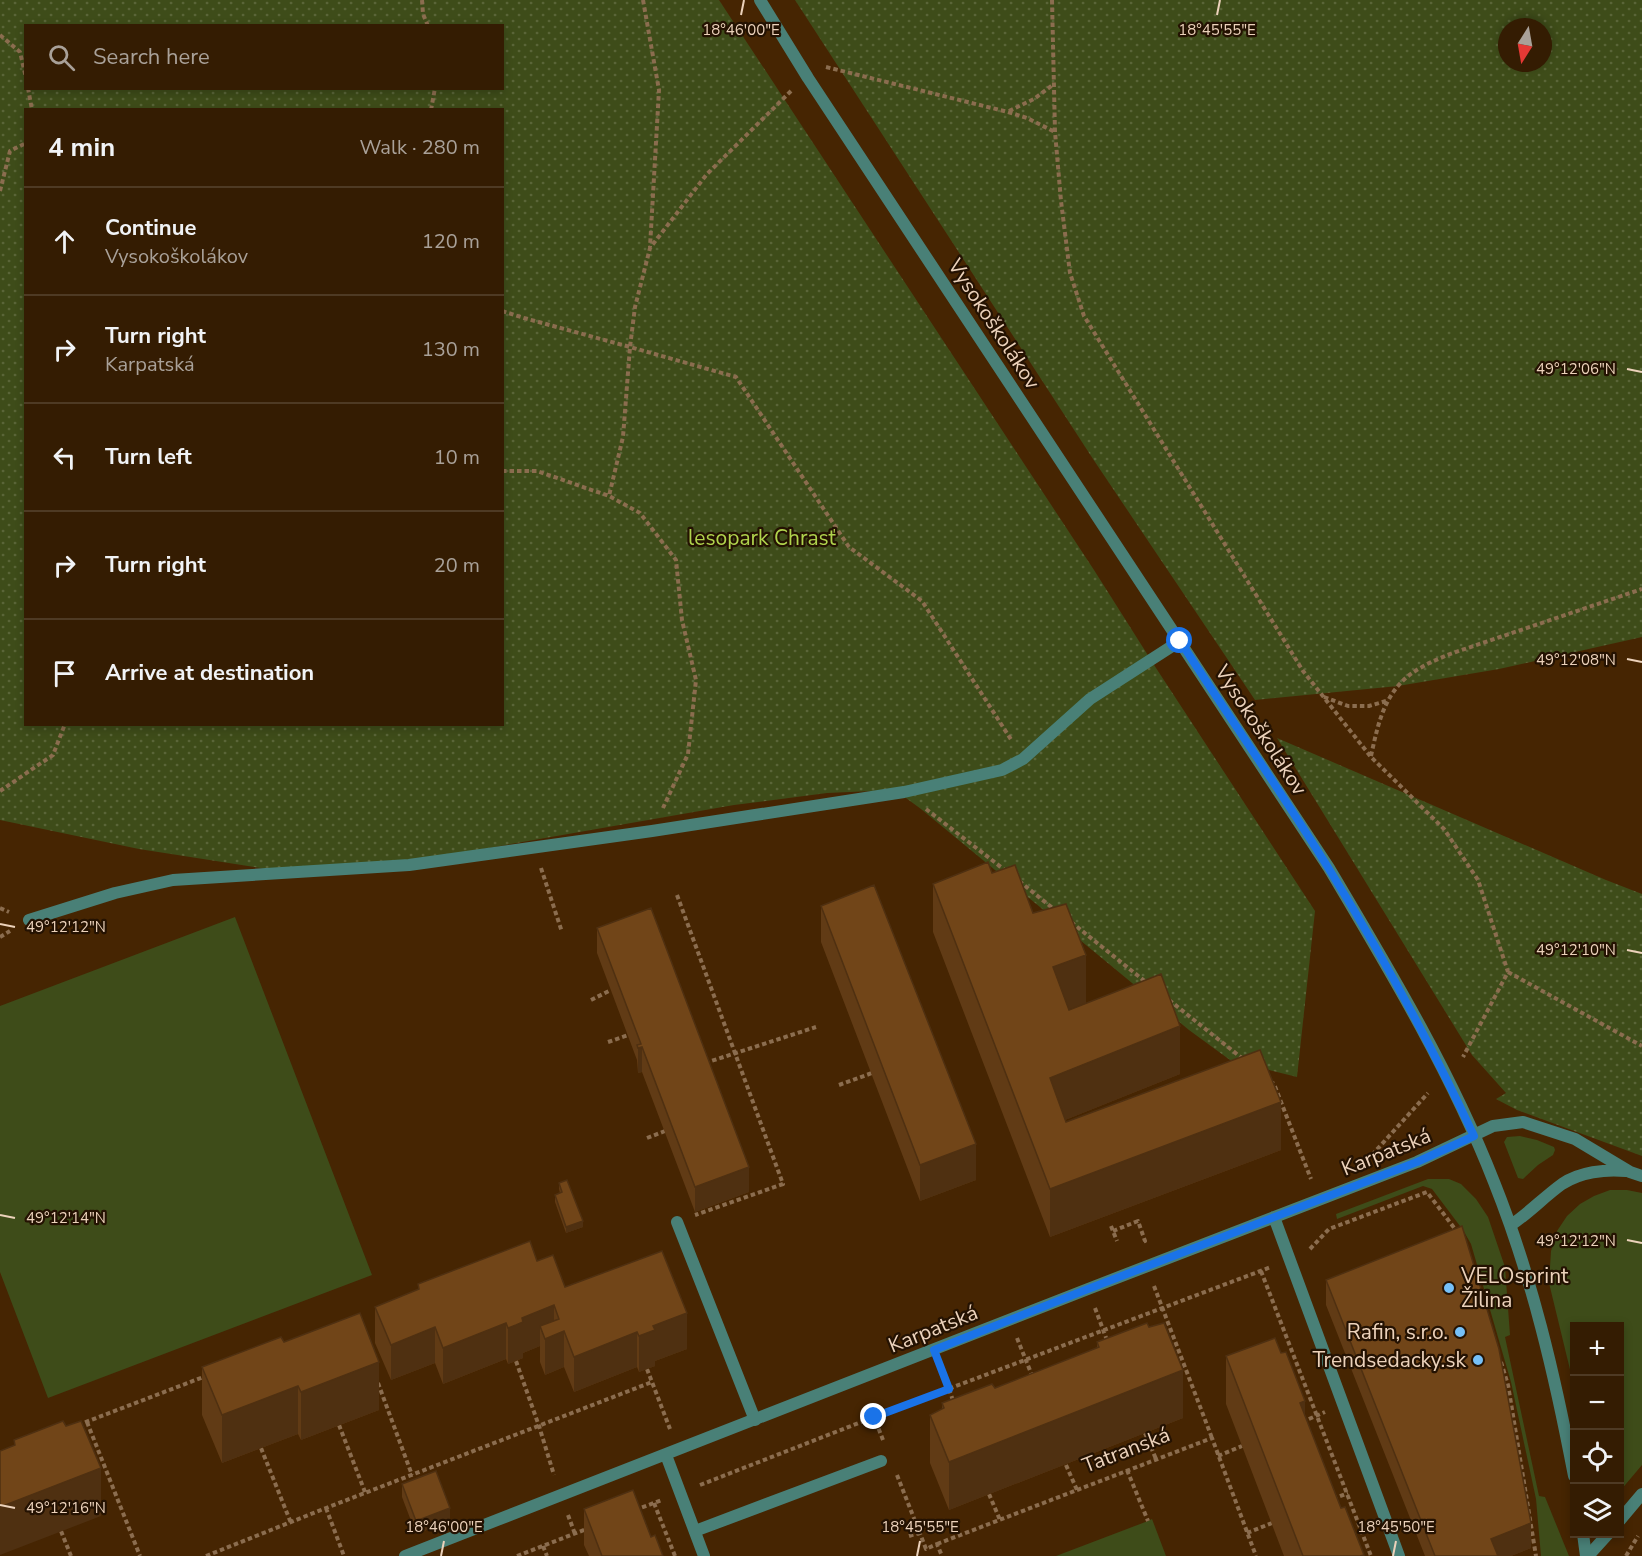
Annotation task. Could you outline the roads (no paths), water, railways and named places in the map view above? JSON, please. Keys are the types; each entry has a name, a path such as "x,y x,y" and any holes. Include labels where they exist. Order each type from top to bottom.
{"street":[{"name":"Vysokoškolákov","path":"760,0 814,87 1334,878 1392,975 1445,1075 1474,1136 1511,1226 1540,1318 1570,1453"},
{"path":"29,920 115,894 173,880 409,865 652,831 904,792 1002,770 1023,759 1090,699 1180,641"},
{"name":"Karpatská","path":"405,1556 1417,1162 1493,1126 1523,1122 1575,1139 1636,1174"},
{"path":"1511,1226 1564,1183 1588,1173 1610,1170 1636,1174"},
{"path":"1274,1217 1399,1556"},
{"path":"677,1222 755,1420"},
{"path":"666,1455 705,1556"},
{"path":"695,1531 881,1461"},
{"path":"1624,1515 1642,1494"},
{"path":"1584,1538 1587,1556"},
{"path":"1587,1556 1603,1538"}],"place":[{"name":"VELOsprint Žilina","path":"1449,1288"},
{"name":"Rafin, s.r.o.","path":"1460,1332"},
{"name":"Trendsedacky.sk","path":"1478,1360"}],"park label":[{"name":"lesopark Chrasť","path":"762,538"}]}
